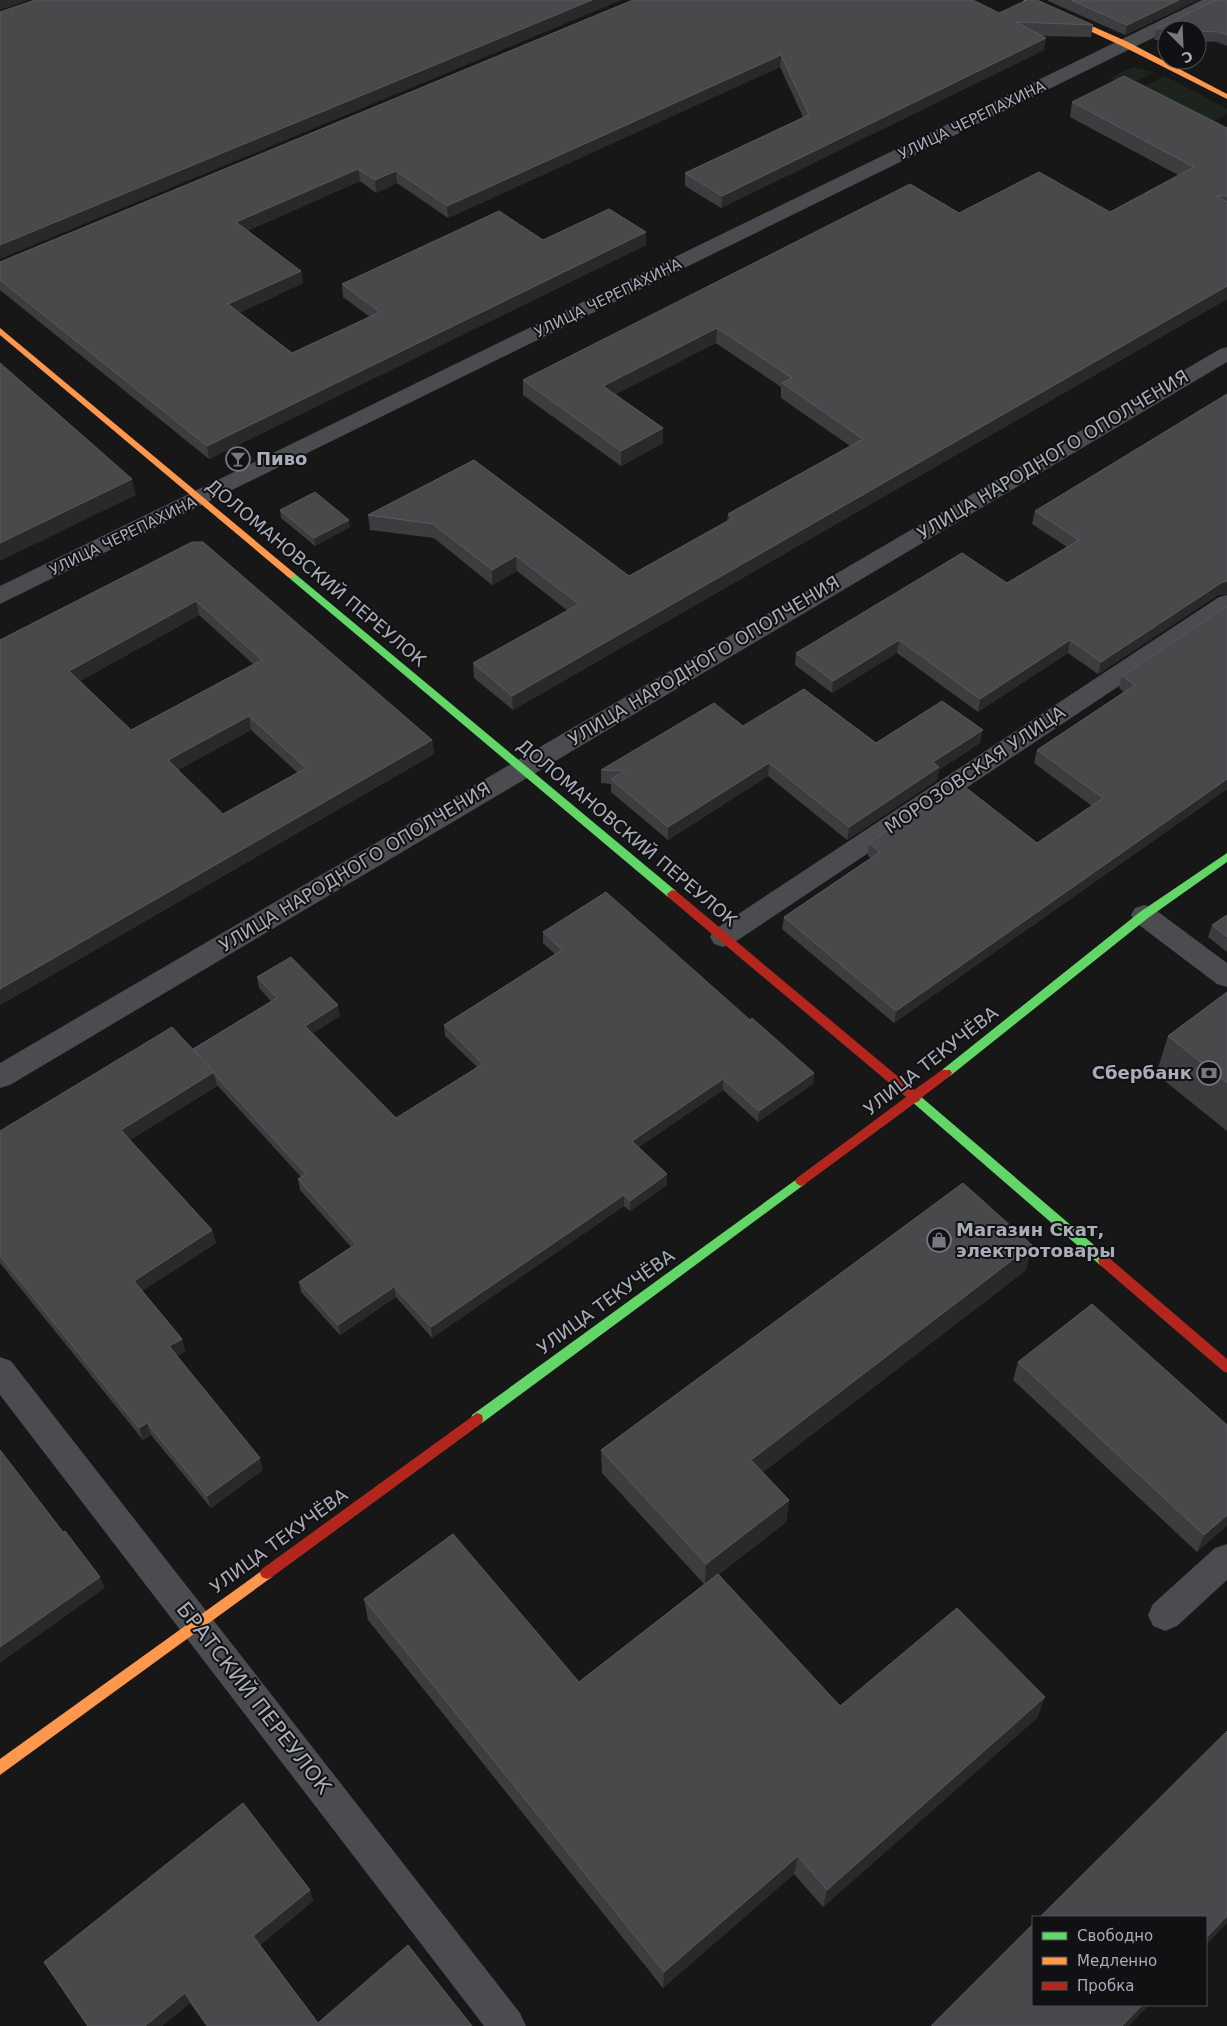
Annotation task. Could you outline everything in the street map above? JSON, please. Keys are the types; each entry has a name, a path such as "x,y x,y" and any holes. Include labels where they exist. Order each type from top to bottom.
{"main road":[{"path":"1027,0 1125,44 1227,97"},
{"name":"ДОЛОМАНОВСКИЙ ПЕРЕУЛОК","path":"0,331 915,1098 1227,1367"},
{"name":"УЛИЦА ТЕКУЧЁВА","path":"0,1768 915,1098 1144,915 1227,856"}],"street":[{"name":"УЛИЦА ЧЕРЕПАХИНА","path":"0,596 1216,0"},
{"name":"УЛИЦА НАРОДНОГО ОПОЛЧЕНИЯ","path":"0,1077 1227,353"},
{"name":"МОРОЗОВСКАЯ УЛИЦА","path":"723,937 1227,603"},
{"path":"1144,915 1227,977"},
{"name":"БРАТСКИЙ ПЕРЕУЛОК","path":"0,1371 507,2026"},
{"path":"1165,1615 1227,1560"}],"shaded area":[{"path":"1133,67 1154,72 1126,87 1110,78"},
{"path":"1165,76 1227,109 1227,114 1201,127 1134,91"}],"building":[{"path":"35,0 592,0 0,245 0,12"},
{"path":"633,0 973,0 999,13 1027,0 1037,0 1093,25 1016,22 1046,38 722,196 685,173 809,115 781,55 447,206 396,171 375,180 358,169 236,222 301,271 228,304 292,353 380,312 342,284 499,211 543,240 609,209 646,232 207,446 0,280 0,262"},
{"path":"1071,0 1179,0 1127,25"},
{"path":"1216,0 1227,0 1227,35 1219,32 1207,31 1207,20 1175,20"},
{"path":"1124,76 1227,128 1227,196 1216,196 1227,202 1227,286 512,696 473,663 579,604 516,556 492,570 433,524 368,515 474,460 629,576 733,518 728,514 863,439 782,383 792,378 717,328 603,386 663,428 621,451 523,380 910,184 959,213 1039,172 1110,212 1194,167 1072,102"},
{"path":"0,363 132,479 0,543"},
{"path":"1227,394 1227,581 1221,583 1101,662 1070,640 980,699 899,640 833,681 796,653 962,553 1007,583 1079,540 1035,511"},
{"path":"315,492 349,520 314,538 280,510"},
{"path":"192,542 203,542 432,740 0,989 0,640","holes":["196,601 262,660 131,730 69,671","249,716 306,768 223,814 168,760"]},
{"path":"1227,606 1227,779 896,1011 784,917 880,852 869,843 960,783 1037,843 1103,798 1037,750 1135,685 1122,676"},
{"path":"804,689 876,743 942,701 983,730 933,762 939,767 849,827 769,763 668,827 611,779 625,771 601,770 714,703 743,726"},
{"path":"606,892 750,1020 752,1018 814,1073 759,1111 723,1079 632,1141 667,1174 630,1201 624,1195 431,1327 394,1287 338,1325 299,1282 356,1244 298,1179 306,1174 193,1049 277,998 257,977 291,957 338,1005 305,1026 396,1118 483,1064 444,1025 562,950 543,932"},
{"path":"1227,915 1227,937 1212,925"},
{"path":"1227,992 1227,1083 1168,1036"},
{"path":"172,1027 214,1072 121,1130 212,1230 134,1281 182,1339 169,1346 260,1458 207,1496 147,1423 139,1428 0,1256 0,1131"},
{"path":"963,1183 1032,1245 751,1460 789,1500 706,1564 601,1450"},
{"path":"1092,1304 1227,1425 1227,1515 1204,1535 1018,1362"},
{"path":"0,1450 100,1577 0,1647"},
{"path":"453,1534 579,1682 718,1574 840,1706 957,1608 1045,1697 827,1890 798,1856 664,1972 364,1599"},
{"path":"1227,1731 1227,1916 1207,1937 1207,1916 1041,1916"},
{"path":"243,1803 310,1890 253,1936 318,2023 408,1945 472,2026 208,2026 185,1993 145,2026 88,2026 44,1962"},
{"path":"1032,1925 1032,2006 1141,2006 1122,2026 931,2026"}],"traffic: fast":[{"path":"291,575 672,894"},
{"path":"946,1073 1144,915 1227,857"},
{"path":"915,1098 1104,1261"},
{"path":"477,1419 801,1181"}],"traffic: slow":[{"path":"1027,0 1125,44 1227,97"},
{"path":"0,331 291,575"},
{"path":"0,1768 267,1573"}],"traffic: jam":[{"path":"672,894 915,1098"},
{"path":"801,1181 946,1073"},
{"path":"1104,1261 1227,1367"},
{"path":"267,1573 477,1419"}],"place":[{"name":"Пиво","path":"238,459"},
{"name":"Сбербанк","path":"1209,1073"},
{"name":"Магазин Скат, электротовары","path":"939,1240"}]}
